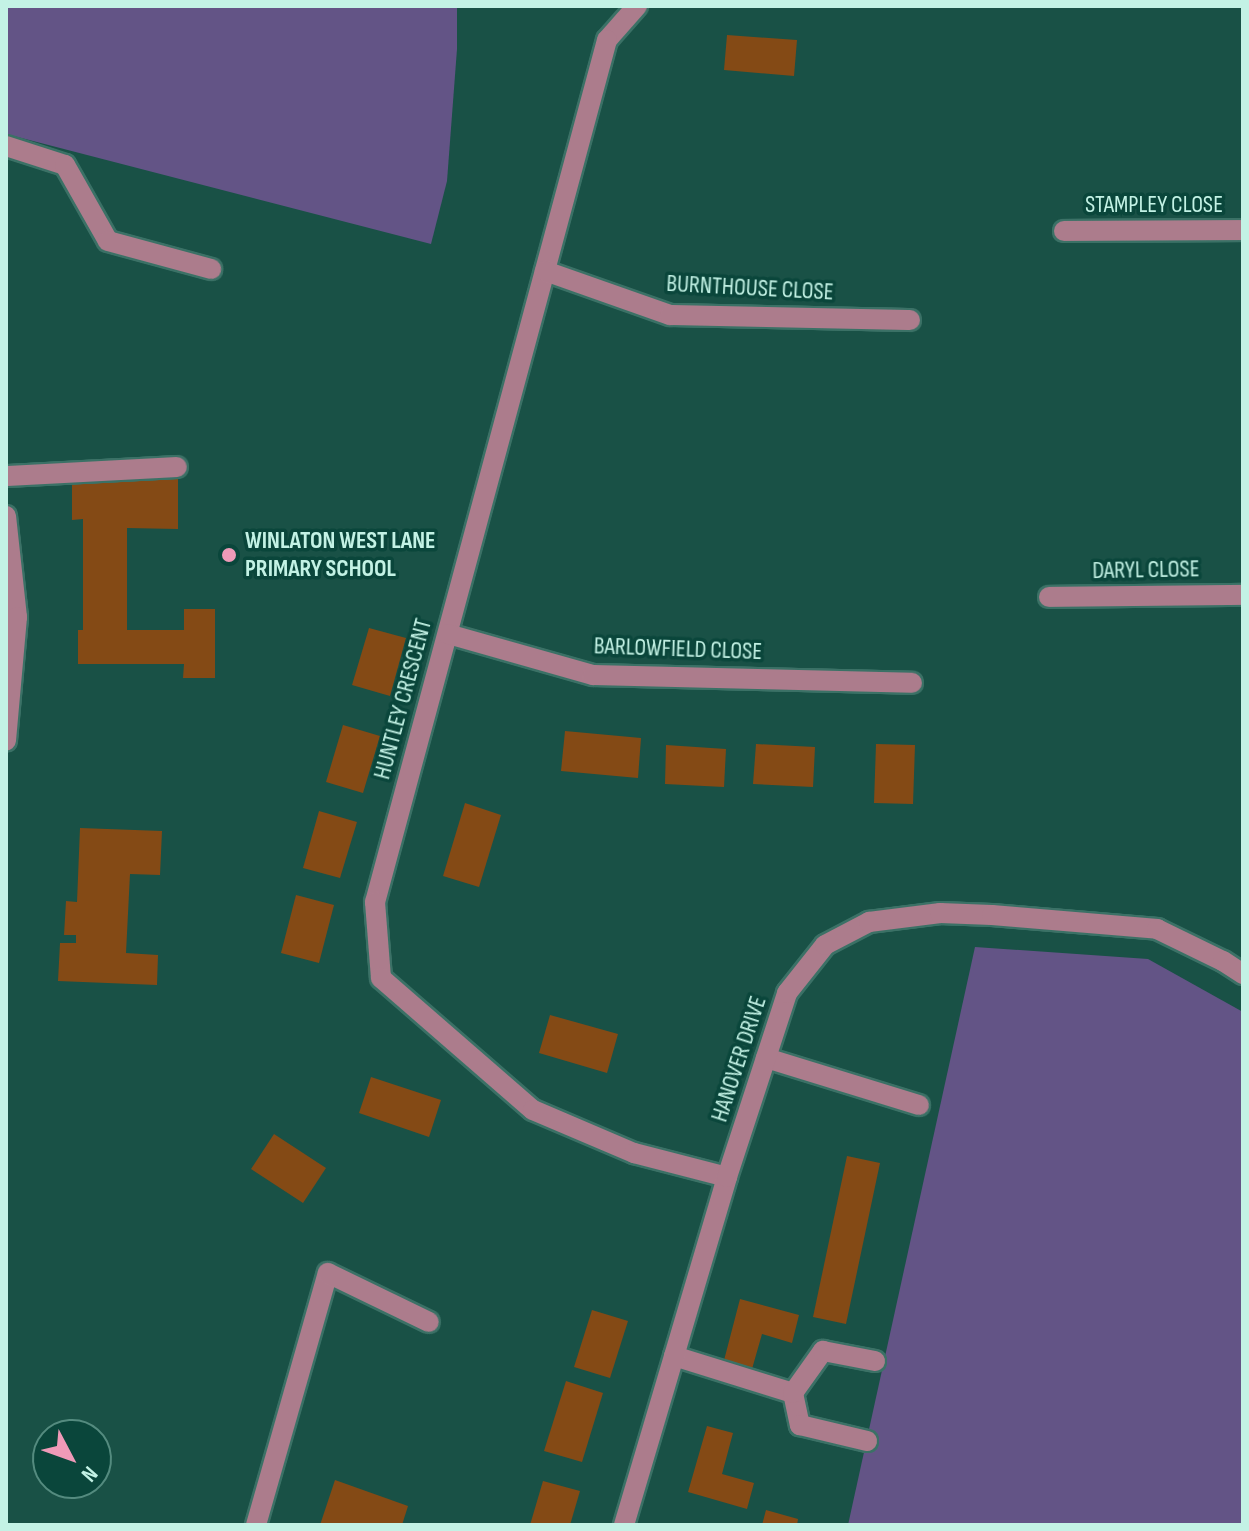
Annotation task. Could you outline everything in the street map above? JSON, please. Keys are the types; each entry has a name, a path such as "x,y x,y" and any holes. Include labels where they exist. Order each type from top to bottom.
{"street":[{"name":"HUNTLEY CRESCENT","path":"637,6 607,40 375,902 381,978 533,1110 634,1153 727,1177"},
{"path":"6,146 65,165 108,241 211,269"},
{"name":"STAMPLEY CLOSE","path":"1064,231 1243,230"},
{"name":"BURNTHOUSE CLOSE","path":"545,271 670,315 910,320"},
{"path":"6,476 177,467"},
{"path":"6,516 17,617 6,741"},
{"name":"DARYL CLOSE","path":"1049,597 1243,595"},
{"name":"BARLOWFIELD CLOSE","path":"448,634 593,675 912,683"},
{"name":"HANOVER DRIVE","path":"624,1525 727,1177 787,993 825,945 869,922 940,913 1157,929 1243,974"},
{"path":"766,1058 919,1105"},
{"path":"256,1525 328,1273 429,1322"},
{"path":"867,1441 800,1425 793,1393 823,1351 875,1361"},
{"path":"674,1356 793,1393"}],"shaded area":[{"path":"6,6 457,6 457,49 447,181 431,244 6,134"},
{"path":"975,947 1148,959 1243,1012 1243,1525 848,1525"}],"building":[{"path":"727,35 797,40 794,76 724,70"},
{"path":"72,479 178,479 178,529 127,528 127,630 184,630 184,609 215,609 215,678 183,678 184,664 78,664 78,630 83,630 83,519 72,520"},
{"path":"369,628 406,638 390,696 352,685"},
{"path":"343,725 380,736 363,793 326,782"},
{"path":"565,731 641,738 638,778 561,771"},
{"path":"756,744 815,747 813,787 753,784"},
{"path":"876,744 915,745 913,804 874,803"},
{"path":"666,745 726,749 724,787 665,784"},
{"path":"465,803 501,815 479,887 443,876"},
{"path":"319,811 357,822 340,878 303,868"},
{"path":"80,828 162,831 160,875 130,874 126,953 158,955 157,985 58,981 60,943 76,943 76,935 64,935 66,901 77,902"},
{"path":"296,895 334,905 319,963 281,953"},
{"path":"550,1015 618,1034 607,1073 539,1053"},
{"path":"371,1077 441,1100 429,1137 359,1113"},
{"path":"274,1134 326,1168 303,1203 251,1169"},
{"path":"847,1156 880,1163 846,1324 813,1317"},
{"path":"740,1299 799,1315 792,1343 762,1334 750,1376 722,1368"},
{"path":"592,1310 628,1321 610,1378 574,1367"},
{"path":"566,1381 603,1393 582,1462 544,1451"},
{"path":"707,1426 733,1433 722,1474 754,1483 747,1509 688,1492"},
{"path":"335,1480 408,1506 402,1525 320,1525"},
{"path":"543,1481 580,1491 570,1525 530,1525"},
{"path":"766,1510 798,1519 797,1525 762,1525"}],"place":[{"name":"WINLATON WEST LANE PRIMARY SCHOOL","path":"229,555"}]}
